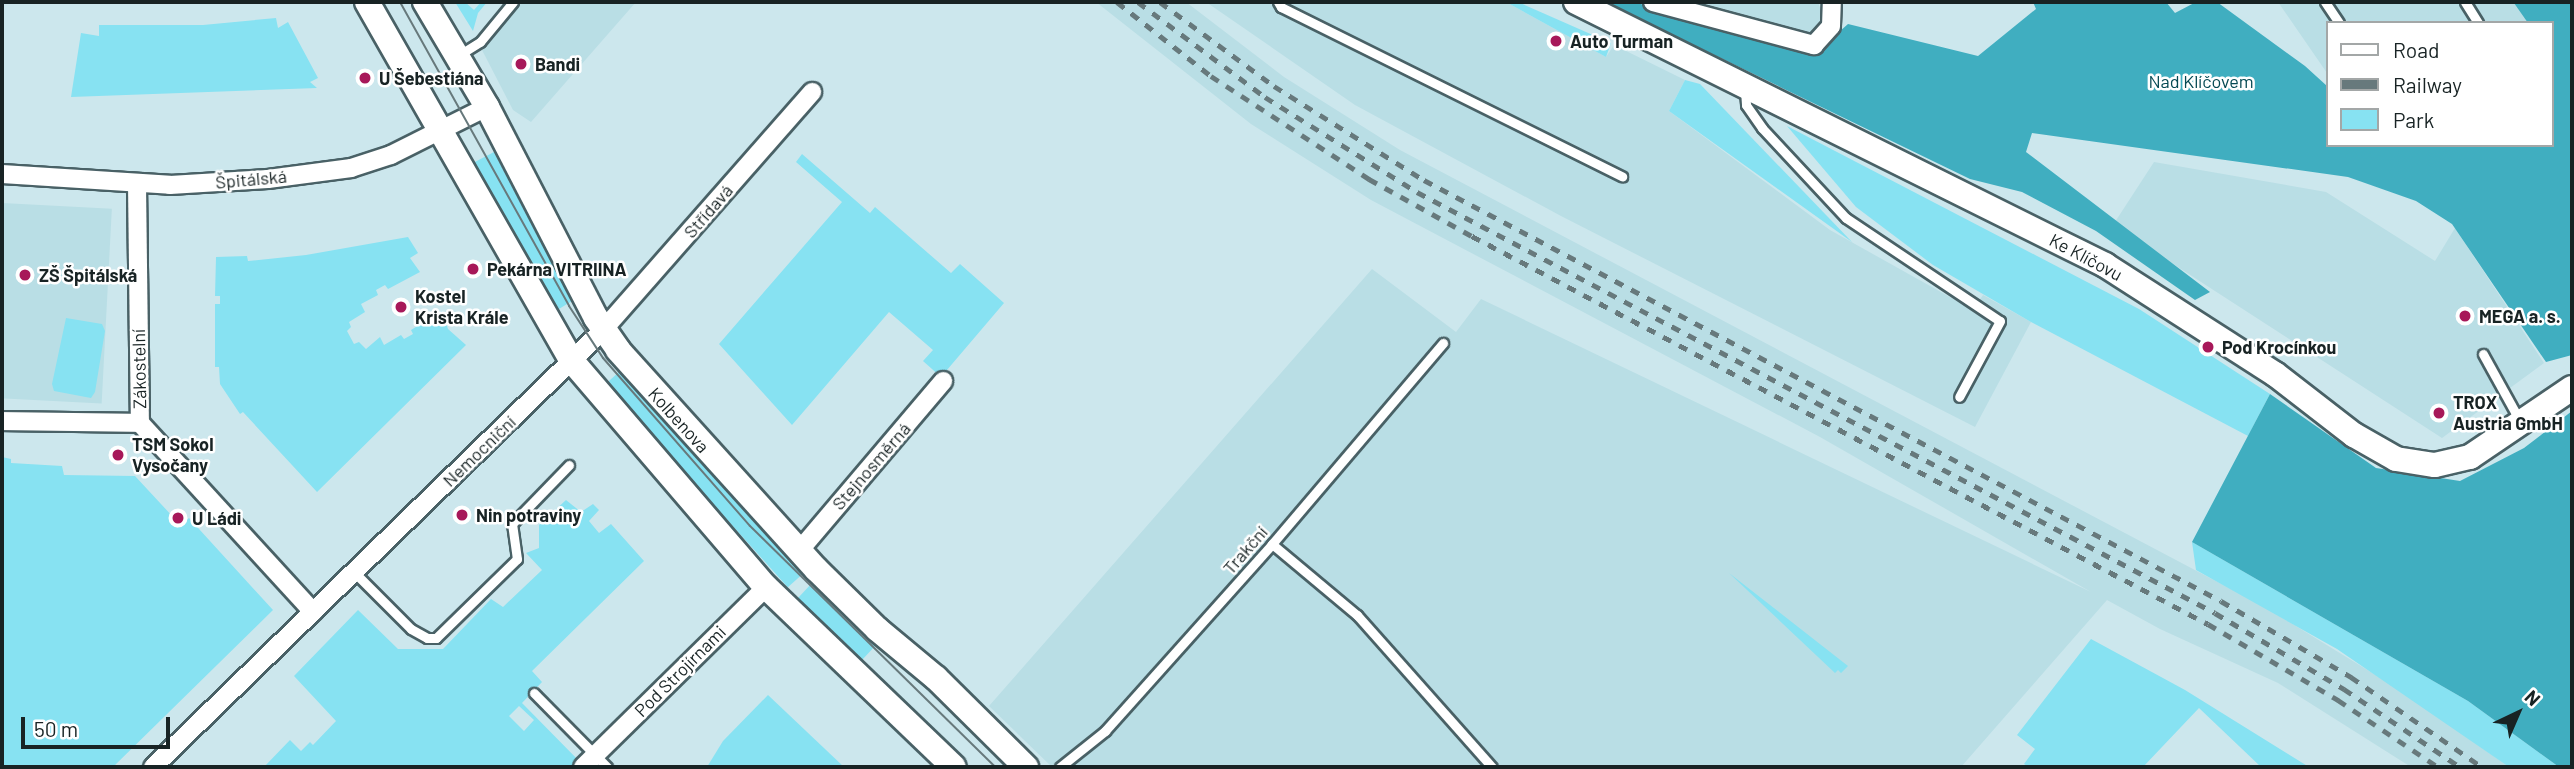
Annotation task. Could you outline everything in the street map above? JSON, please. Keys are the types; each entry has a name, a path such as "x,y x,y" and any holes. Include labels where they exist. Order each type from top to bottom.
{"main road":[{"path":"367,2 572,361 766,587 954,767"},
{"name":"Kolbenova","path":"425,2 487,107 603,330 656,394 799,551 877,629 936,678 1026,767"},
{"name":"Ke Klíčovu","path":"1576,2 2105,265 2275,374 2354,435 2396,459 2416,465 2451,463 2470,457 2572,388"}],"street":[{"path":"1653,2 1814,45 1831,26 1832,2"},
{"name":"Střídavá","path":"603,330 812,92"},
{"name":"Špitálská","path":"2,174 170,186 268,179 351,168 391,155 487,107"},
{"name":"Zákostelní","path":"138,184 140,423 313,612"},
{"name":"Nemocniční","path":"153,767 603,330"},
{"name":"Stejnosměrná","path":"799,551 943,381"},
{"path":"2,421 140,423"},
{"name":"Pod Strojírnami","path":"595,763 766,587"}],"lane":[{"path":"457,56 480,42 513,2"},
{"path":"1278,2 1280,7 1622,176"},
{"path":"2325,2 2338,21"},
{"path":"2465,2 2477,21"},
{"path":"1744,85 1746,105 1762,128 1846,218 2000,321 1959,397"},
{"name":"Trakční","path":"1060,767 1105,731 1272,544 1443,343"},
{"path":"2483,354 2521,423"},
{"path":"355,573 411,629 427,638 436,638 517,559 512,524 569,465"},
{"path":"1272,544 1357,615 1492,767"},
{"name":"Pod Strojírnami","path":"534,693 595,763"}],"shaded area":[{"path":"511,2 636,2 531,122 513,110 482,50 516,8"},
{"path":"1096,2 1186,2 1284,77 1400,150 2263,606 2400,690 2509,767 2411,767 2278,683 2160,629 2107,600 1961,767 1052,767 989,706 1372,269 1456,332 1481,299 2091,592 1820,437 1371,200 1251,124"},
{"path":"1206,2 1506,2 1606,57 1614,45 1685,80 1669,111 1830,230 1973,310 1983,295 2031,322 1975,427 1561,216 1355,105"},
{"path":"1699,2 1818,2 1824,19 1810,35"},
{"path":"2278,2 2516,2 2527,21 2326,21 2326,72"},
{"path":"2154,162 2326,192 2435,261 2455,228 2544,363 2442,438 2113,225"},
{"path":"2,203 112,209 102,403 2,398"}],"green space":[{"path":"455,2 465,2 474,10 481,2 487,2 478,13 473,31"},
{"path":"1506,2 1518,2 1611,43 1606,57"},
{"name":"Nad Klíčovem","path":"1605,2 1634,2 1813,55 1848,24 1978,56 2036,9 2033,2 2166,2 2175,13 2196,2 2217,2 2305,66 2326,85 2326,147 2553,147 2553,21 2527,21 2514,3 2572,2 2572,355 2546,362 2452,224 2416,201 2348,177 2032,133 2026,152 2210,292 2195,300 2096,231 2022,192 1970,179"},
{"path":"276,18 278,28 288,22 318,78 310,82 317,88 71,97 81,33 99,36 99,25 203,25"},
{"path":"1685,80 1700,84 1852,242 1669,111"},
{"path":"1787,126 2139,309 2270,394 2248,436 2031,322 1933,265 1856,207"},
{"path":"494,152 572,301 554,312 471,164"},
{"path":"802,154 870,213 875,207 951,273 960,264 1004,303 941,377 923,361 933,350 889,312 792,425 719,344 842,202 796,162"},
{"path":"408,237 418,253 410,258 420,272 388,289 385,285 376,290 378,295 361,304 365,312 349,322 351,327 347,331 354,344 359,342 366,349 380,337 384,345 401,335 404,339 413,334 411,330 442,311 448,329 466,345 317,492 243,412 240,414 220,384 219,367 215,367 215,304 220,304 220,296 215,296 216,257 247,256 248,261 306,255"},
{"path":"66,318 102,324 105,331 95,392 91,398 54,391 52,384"},
{"path":"620,371 803,574 788,587 605,384"},
{"path":"2270,394 2376,468 2460,481 2524,448 2572,411 2572,767 2559,767 2468,701 2192,542"},
{"path":"2,457 11,459 11,463 62,466 64,475 135,476 174,518 171,520 177,528 189,518 273,610 113,767 2,767"},
{"path":"566,500 581,512 593,504 599,510 589,521 599,533 611,524 644,561 532,671 542,682 522,703 585,767 264,767 290,740 301,751 310,742 313,745 336,721 294,676 358,610 398,649 443,649 491,599 503,607 542,570 526,553 539,548 539,525","holes":["519,706 534,720 524,731 509,716"]},
{"path":"2192,542 2468,701 2559,767 2509,767 2337,649 2196,570"},
{"path":"1729,573 1848,666 1841,673 1838,670 1835,673"},
{"path":"813,582 878,643 862,660 797,600"},
{"path":"2091,639 2185,690 2309,767 2261,767 2199,708 2143,767 2029,767 2024,764 2035,749 2017,735"},
{"path":"768,695 844,767 707,767 723,741"}],"tram line":[{"path":"400,2 569,306 603,358 750,526 995,767"}],"railway":[{"path":"1117,2 1211,76 1369,179 2208,624 2338,700 2438,767"},
{"path":"1138,2 1265,97 1417,192 2215,613 2344,689 2460,767"},
{"path":"1160,2 1274,86 1424,180 2221,601 2351,677 2482,767"}],"place":[{"name":"Auto Turman","path":"1556,41"},
{"name":"Bandi","path":"521,64"},
{"name":"U Šebestiána","path":"365,78"},
{"name":"Pekárna VITRIINA","path":"473,269"},
{"name":"ZŠ Špitálská","path":"25,275"},
{"name":"Kostel Krista Krále","path":"401,307"},
{"name":"MEGA a. s.","path":"2465,316"},
{"name":"Pod Krocínkou","path":"2208,347"},
{"name":"TROX Austria GmbH","path":"2439,413"},
{"name":"TSM Sokol Vysočany","path":"118,455"},
{"name":"Nin potraviny","path":"462,515"},
{"name":"U Ládi","path":"178,518"}]}
